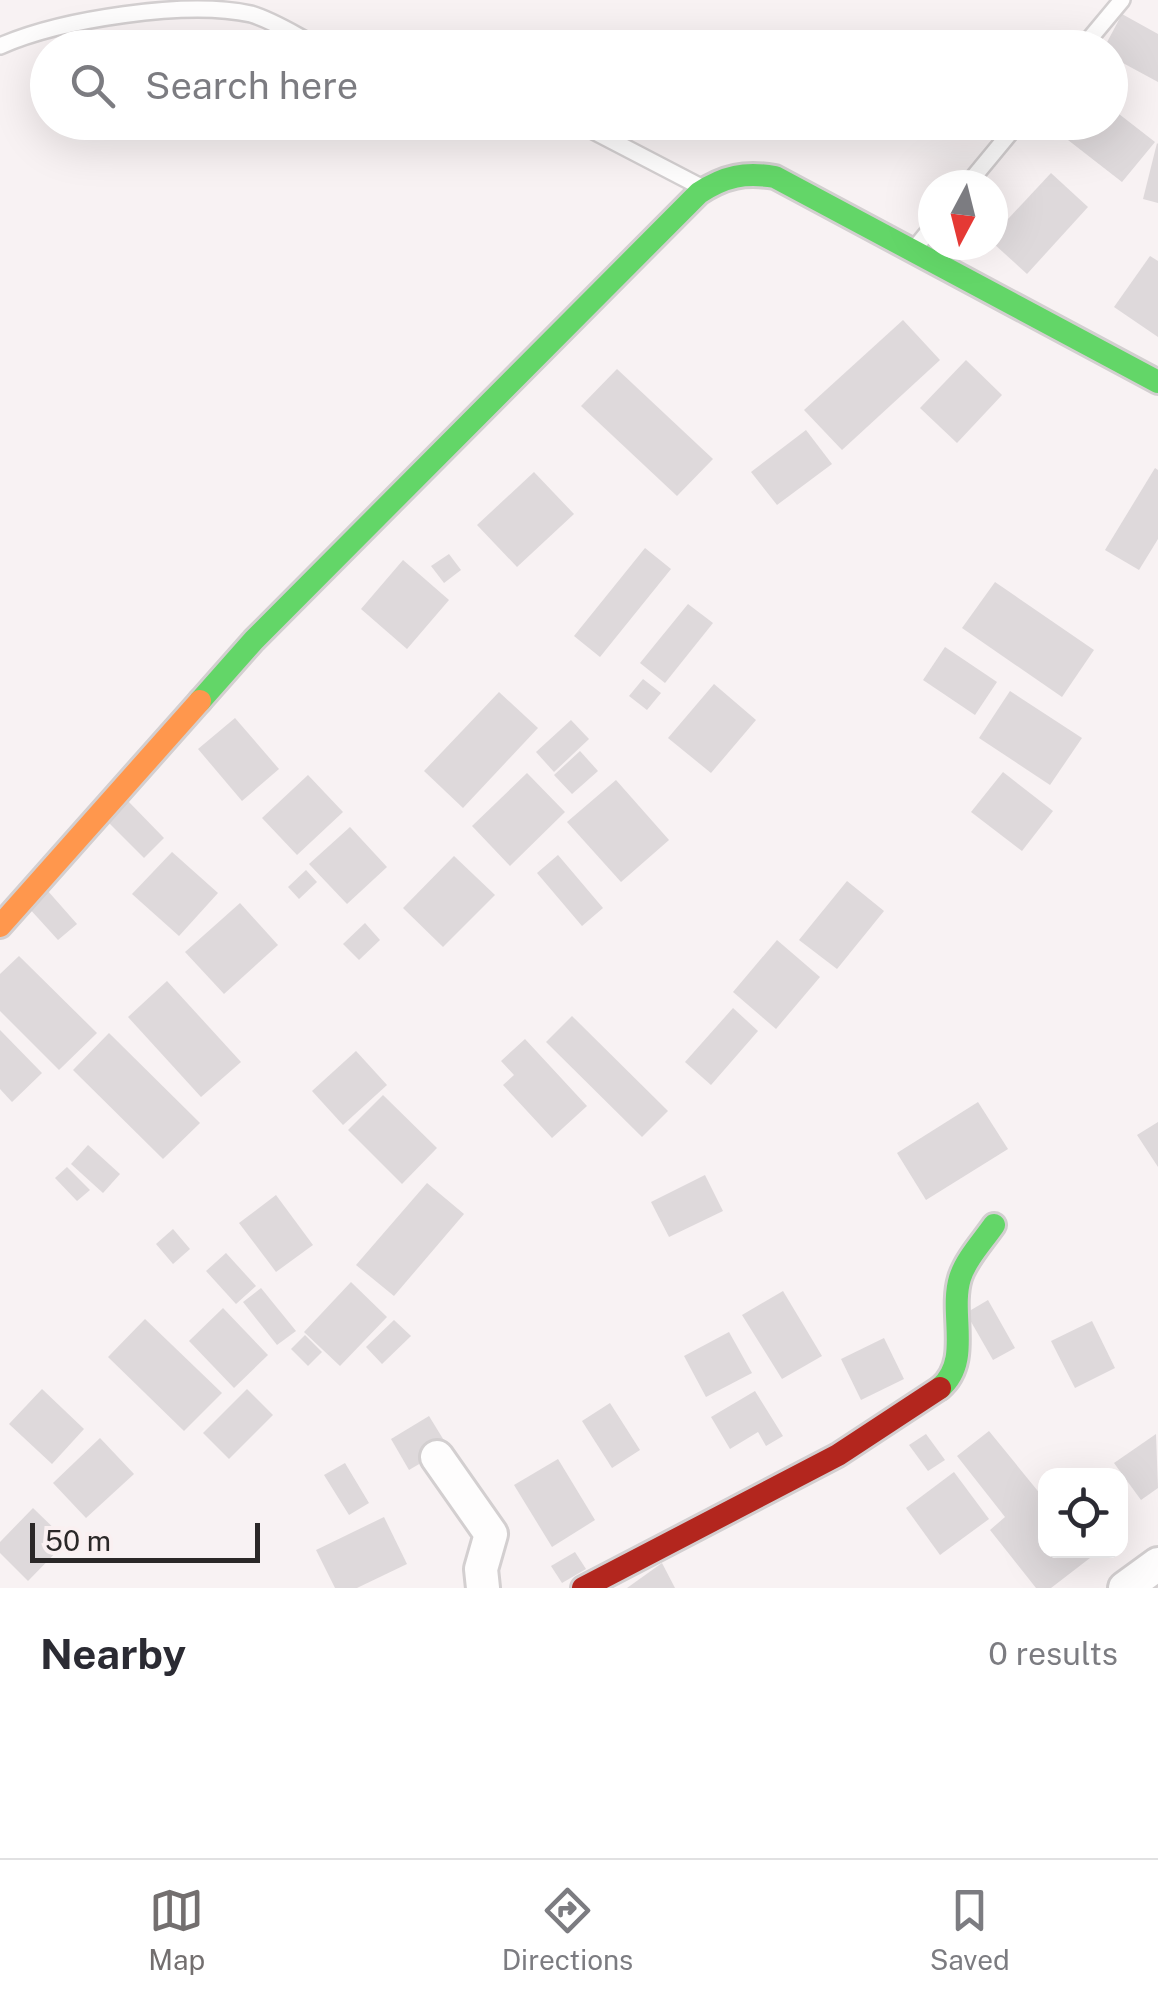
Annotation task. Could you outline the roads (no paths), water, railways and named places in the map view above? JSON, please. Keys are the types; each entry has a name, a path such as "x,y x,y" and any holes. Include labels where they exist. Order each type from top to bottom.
{"street":[{"path":"0,926 254,640 720,177 748,172 775,177 1158,382"},
{"path":"583,1588 838,1454 938,1390 952,1377 957,1360 956,1294 961,1274 994,1225"},
{"path":"437,1456 491,1534 481,1569 482,1588"},
{"path":"1125,1588 1158,1564"}],"lane":[{"path":"1097,30 1122,0"},
{"path":"46,30 140,12 224,8 255,15 285,30"},
{"path":"0,46 30,36"},
{"path":"610,140 704,189"},
{"path":"980,170 1005,140"},
{"path":"912,250 918,243"}]}
